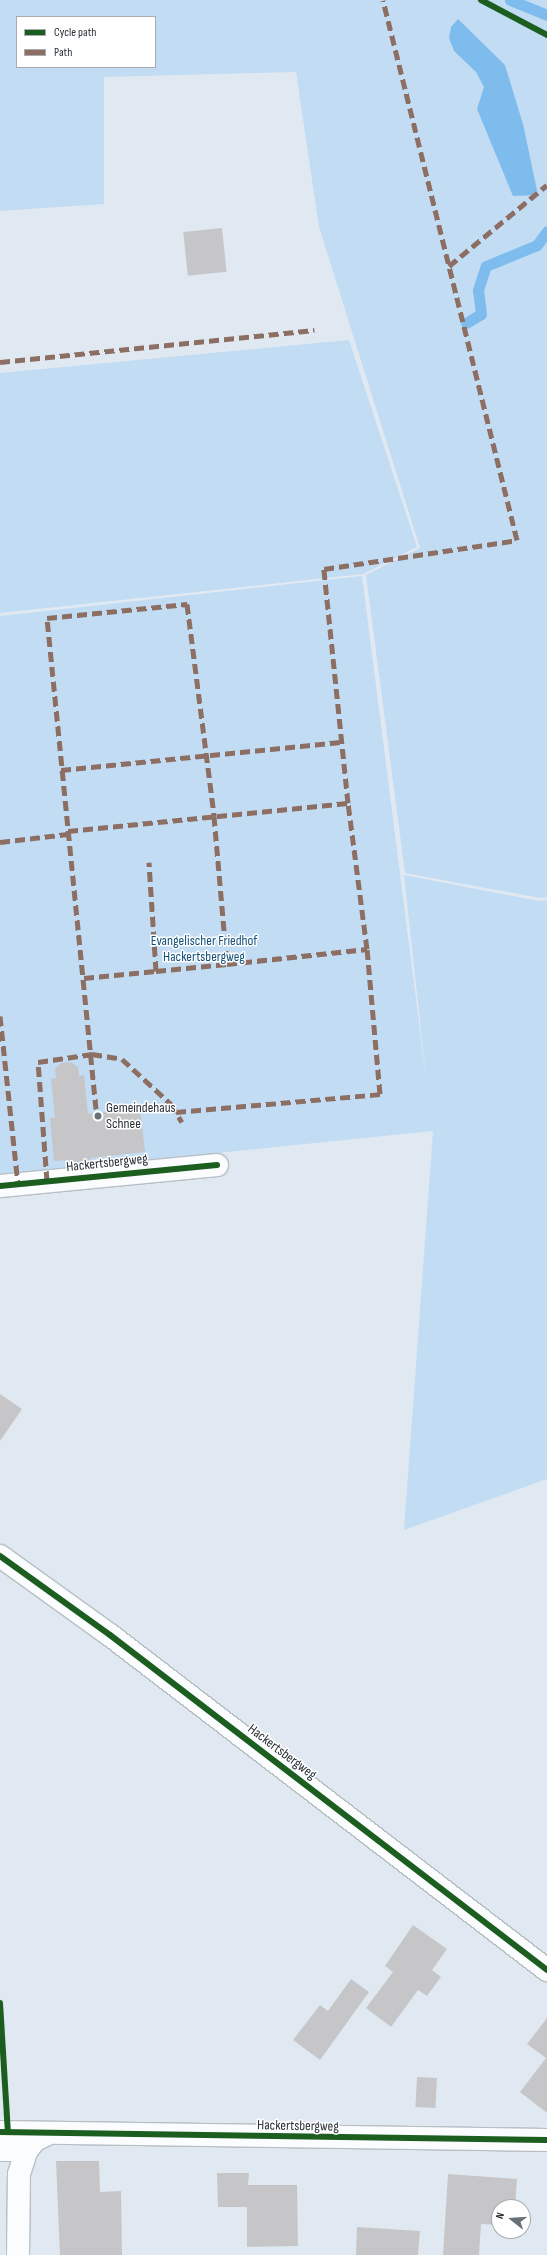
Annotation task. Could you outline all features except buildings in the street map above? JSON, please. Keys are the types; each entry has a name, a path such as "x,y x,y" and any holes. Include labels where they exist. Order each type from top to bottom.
{"street":[{"name":"Hackertsbergweg","path":"0,1186 217,1165"},
{"name":"Hackertsbergweg","path":"0,1556 110,1635 547,1970"},
{"name":"Hackertsbergweg","path":"0,2141 48,2134 547,2140"},
{"path":"18,2255 19,2174 27,2150 35,2140 48,2134"}],"lane":[{"path":"0,2141 27,2150"}],"green space":[{"path":"0,0 547,0 547,897 540,898 405,873 366,575 420,548 319,227 296,72 104,77 104,204 0,211"},
{"path":"349,340 417,547 363,574 0,613 0,373"},
{"name":"Evangelischer Friedhof Hackertsbergweg","path":"362,576 427,1085 404,875 539,901 547,900 547,1479 404,1530 433,1131 0,1175 0,616"}],"water":[{"path":"458,19 505,65 523,124 538,195 513,196 477,109 484,87 476,72 454,51 449,38 451,27"}],"waterway":[{"path":"510,0 547,15"},
{"path":"466,323 481,314 478,290 486,266 537,245 547,231"}],"marked path":[{"path":"176,1112 380,1094 367,949 348,803 324,569 517,540 383,0"},
{"path":"449,266 547,185"},
{"path":"0,362 314,330"},
{"path":"96,1109 47,618 187,604 214,816 227,964 367,949"},
{"path":"61,770 341,742"},
{"path":"68,831 348,803"},
{"path":"0,842 68,834"},
{"path":"84,978 156,971 149,862"},
{"path":"156,971 227,964"},
{"path":"0,1016 18,1184"},
{"path":"47,1181 38,1062 92,1054 122,1059 171,1104 182,1122"}],"cycle path":[{"path":"481,0 547,35"},
{"path":"0,1186 217,1165"},
{"path":"0,1556 110,1635 547,1970"},
{"path":"0,2003 8,2132"},
{"path":"0,2132 547,2140"}],"place":[{"name":"Gemeindehaus Schnee","path":"98,1116"}]}
